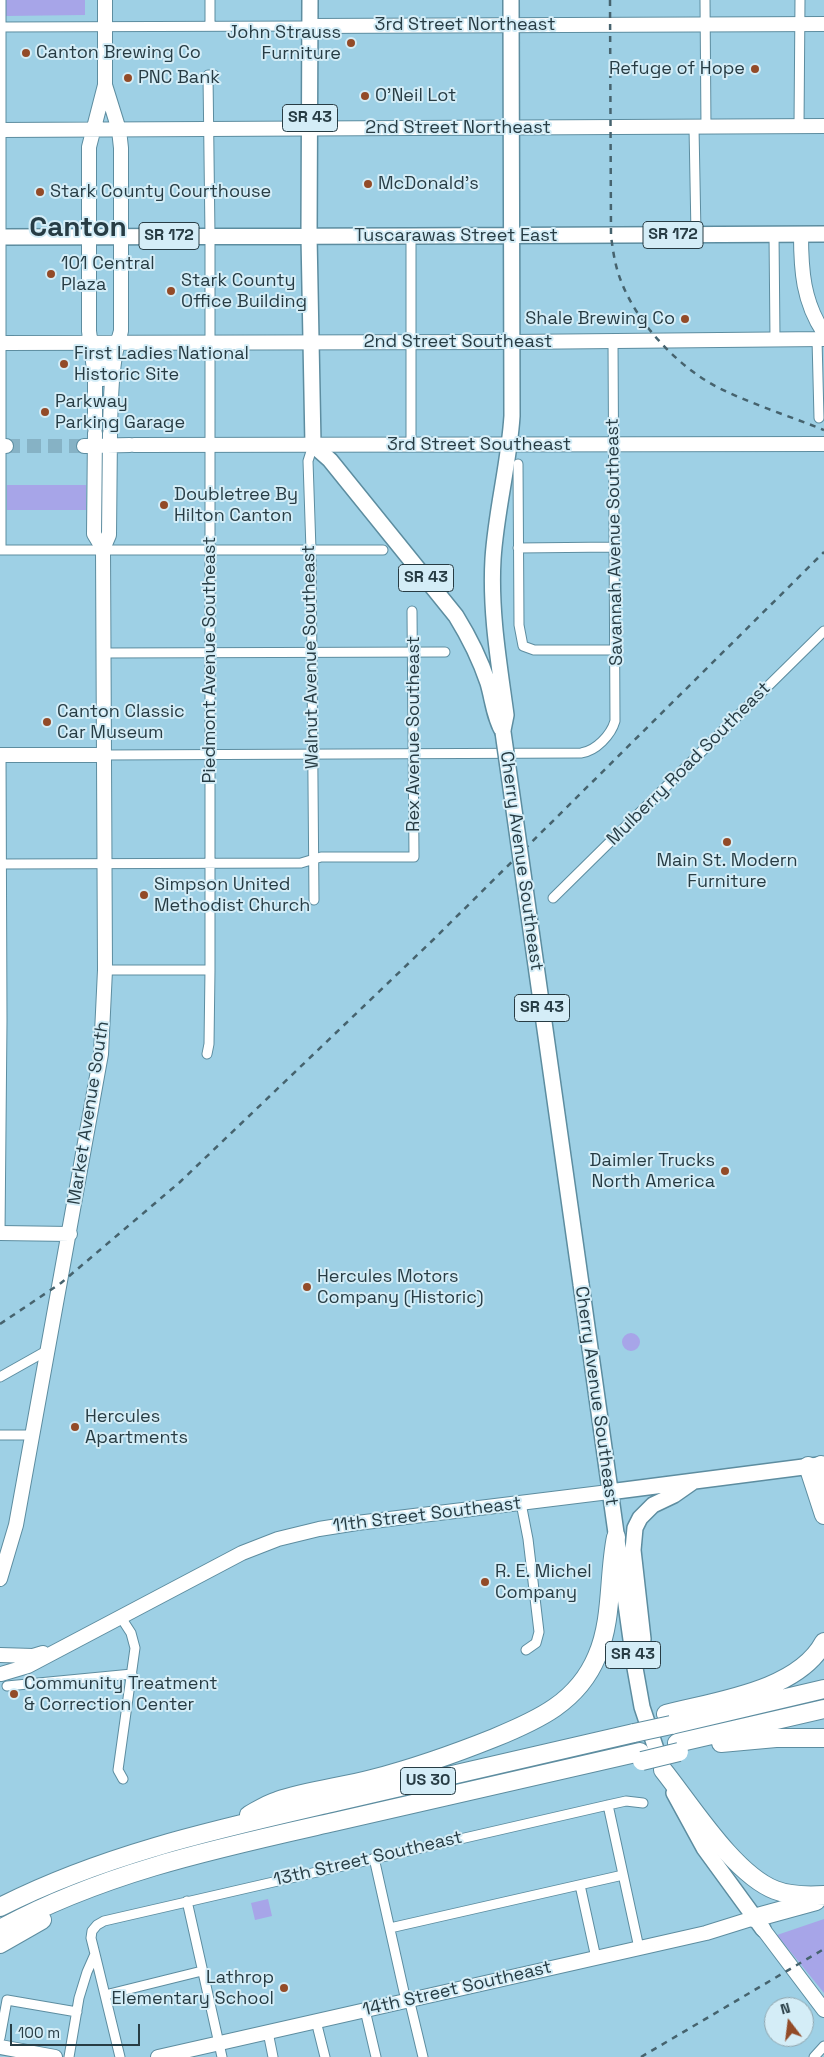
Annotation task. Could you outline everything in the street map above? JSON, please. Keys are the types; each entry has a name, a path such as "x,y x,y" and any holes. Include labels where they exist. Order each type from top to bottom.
{"highway":[{"path":"819,1468 824,1515"},
{"path":"223,1828 276,1802 400,1771 458,1752 530,1723 558,1707 583,1682 600,1649 606,1627 611,1562 616,1537"},
{"path":"668,1720 783,1681 814,1658 824,1642"},
{"name":"US 30","path":"0,1907 46,1884 123,1855 223,1828 514,1761 632,1728 824,1689"},
{"name":"US 30","path":"0,1929 46,1906 96,1885 157,1865 228,1846 536,1775 678,1748 824,1709"},
{"path":"678,1748 749,1740 799,1737 824,1738"},
{"path":"663,1770 724,1848 746,1872 780,1892 824,1897"},
{"path":"0,1944 84,1900 174,1870 228,1846"},
{"path":"0,1893 74,1861 123,1855"},
{"path":"758,1923 824,1897"},
{"path":"758,1923 785,1919 824,1908"}],"main road":[{"name":"SR 43","path":"309,236 310,0"},
{"name":"SR 43","path":"511,0 511,236"},
{"name":"Tuscarawas Street East","path":"89,236 824,234"},
{"name":"SR 172","path":"0,236 89,236"},
{"name":"Walnut Avenue Southeast","path":"309,236 313,445"},
{"name":"Cherry Avenue Southeast","path":"503,732 506,717 494,618 493,561 502,489 511,445 511,236"},
{"name":"Cherry Avenue Southeast","path":"313,445 330,460 460,622 481,665 497,720 503,732 609,1492 642,1707 663,1770 678,1802 704,1848 758,1923"},
{"name":"11th Street Southeast","path":"609,1492 819,1468"},
{"path":"635,1668 643,1639 633,1550 635,1528 640,1518 653,1505 674,1496 694,1481"}],"street":[{"path":"1,0 0,343 2,446 0,550 383,550"},
{"path":"105,85 106,0"},
{"path":"210,0 210,26"},
{"path":"696,234 706,0"},
{"path":"799,126 800,0"},
{"name":"3rd Street Northeast","path":"1,27 824,24"},
{"name":"Piedmont Avenue Southeast","path":"206,1054 209,1044 210,970 210,236 208,75 214,75"},
{"name":"Market Avenue South","path":"0,1579 16,1525 101,1054 105,970 105,653 103,549 109,535 109,509 95,407 95,377 104,343 121,331 121,148 119,130 105,85"},
{"name":"Market Avenue South","path":"103,549 94,534 94,509 100,437 111,389 104,343 89,331 89,147 91,130 105,85"},
{"name":"2nd Street Northeast","path":"1,130 824,126"},
{"path":"774,234 775,340"},
{"path":"801,234 801,261 804,287 811,312 822,337 819,418"},
{"path":"411,235 411,445"},
{"name":"2nd Street Southeast","path":"0,343 512,342 775,340 822,337"},
{"name":"Savannah Avenue Southeast","path":"415,754 581,753 590,750 611,731 615,721 616,650 612,341"},
{"name":"3rd Street Southeast","path":"100,437 132,445 824,444"},
{"name":"Walnut Avenue Southeast","path":"313,445 308,462 311,550 314,900"},
{"path":"518,464 519,625 524,647 534,650 616,650"},
{"path":"94,509 109,509"},
{"path":"518,548 615,547"},
{"name":"Rex Avenue Southeast","path":"313,859 321,857 414,857 415,754 412,611"},
{"name":"Mulberry Road Southeast","path":"553,898 824,631"},
{"path":"105,653 445,652"},
{"path":"70,1234 0,1232 0,755 415,754"},
{"path":"0,864 301,863 313,859"},
{"path":"105,970 210,970"},
{"path":"0,1377 48,1350"},
{"path":"0,1435 33,1435"},
{"name":"11th Street Southeast","path":"3,1679 242,1553 278,1539 338,1526 609,1492"},
{"path":"521,1503 528,1539 539,1632 536,1643 526,1650"},
{"path":"120,1616 134,1641 132,1674 118,1770 123,1779"},
{"name":"11th Street Southeast","path":"0,1655 33,1656 56,1650"},
{"path":"0,1655 3,1679 132,1674"},
{"name":"13th Street Southeast","path":"95,1954 91,1938 95,1926 116,1917 626,1801 643,1803"},
{"path":"608,1805 639,1948"},
{"path":"374,1858 404,1992 411,2008 423,2057"},
{"path":"390,1928 623,1875"},
{"path":"580,1885 596,1958"},
{"path":"187,1901 220,2050"},
{"name":"14th Street Southeast","path":"158,2057 220,2050 268,2032 706,1933 758,1923"},
{"name":"Cherry Avenue Southeast","path":"758,1923 824,2010"},
{"path":"95,1954 120,2057"},
{"path":"69,2057 83,1983 95,1954"},
{"path":"105,1995 202,1971"},
{"path":"0,2038 7,2000 76,2012"},
{"path":"365,2010 376,2057"},
{"path":"316,2021 325,2057"},
{"path":"268,2032 273,2057"},
{"path":"814,2057 824,2046"},
{"path":"0,2047 55,2057"}],"shaded area":[{"path":"6,0 85,0 85,15 6,16"},
{"path":"7,485 86,485 86,510 7,510"},
{"path":"627,1333 635,1333 640,1338 638,1349 627,1351 622,1346 622,1338"},
{"path":"268,1899 272,1916 255,1920 251,1903"},
{"path":"824,1919 824,1993 777,1935"}],"tunnel":[{"path":"6,446 84,446"}],"railway":[{"path":"610,0 611,236 617,270 628,297 660,342 702,378 743,399 824,430"},
{"path":"0,1324 61,1283 180,1182 434,939 824,552"},
{"path":"641,2057 824,1949"}],"place":[{"name":"John Strauss Furniture","path":"351,43"},
{"name":"Canton Brewing Co","path":"26,53"},
{"name":"Refuge of Hope","path":"755,69"},
{"name":"PNC Bank","path":"128,78"},
{"name":"O'Neil Lot","path":"365,96"},
{"name":"McDonald's","path":"368,184"},
{"name":"Stark County Courthouse","path":"40,192"},
{"name":"101 Central Plaza","path":"51,274"},
{"name":"Stark County Office Building","path":"171,291"},
{"name":"Shale Brewing Co","path":"685,319"},
{"name":"First Ladies National Historic Site","path":"64,364"},
{"name":"Parkway Parking Garage","path":"45,412"},
{"name":"Doubletree By Hilton Canton","path":"164,505"},
{"name":"Canton Classic Car Museum","path":"47,722"},
{"name":"Main St. Modern Furniture","path":"727,842"},
{"name":"Simpson United Methodist Church","path":"144,895"},
{"name":"Daimler Trucks North America","path":"725,1171"},
{"name":"Hercules Motors Company (Historic)","path":"307,1287"},
{"name":"Hercules Apartments","path":"75,1427"},
{"name":"R. E. Michel Company","path":"485,1582"},
{"name":"Community Treatment & Correction Center","path":"14,1694"},
{"name":"Lathrop Elementary School","path":"284,1988"}],"district":[{"name":"Canton","path":"78,228"}]}
